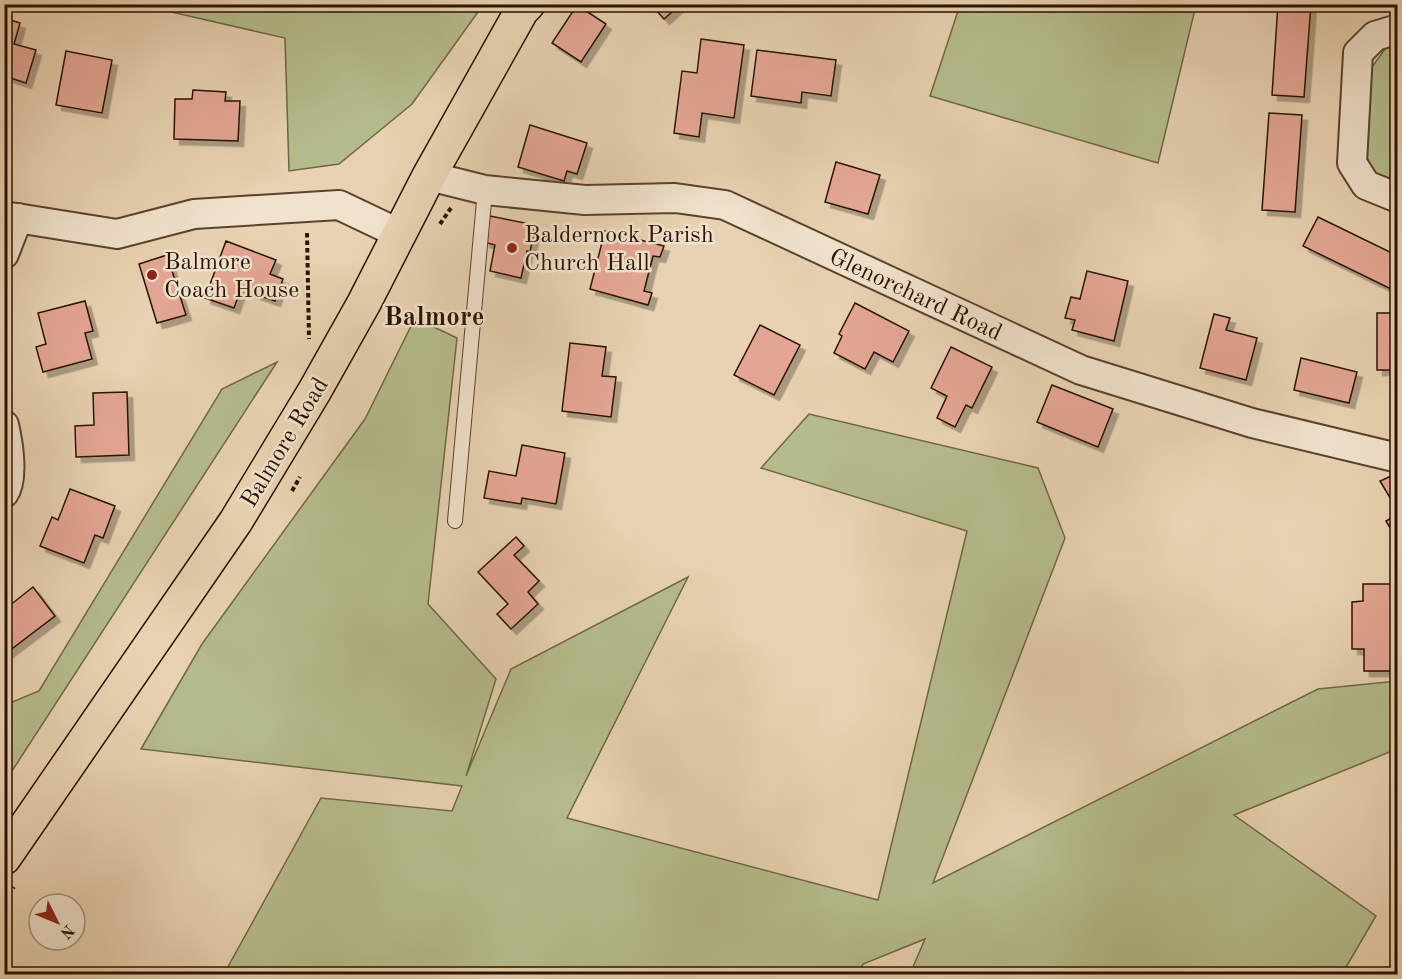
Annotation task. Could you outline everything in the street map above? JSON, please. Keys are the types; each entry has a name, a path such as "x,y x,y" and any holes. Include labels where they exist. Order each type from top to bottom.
{"main road":[{"name":"Balmore Road","path":"4,858 236,521 314,392 364,303 429,176 522,10 528,4"}],"street":[{"path":"1398,29 1375,36 1358,53 1352,163 1366,185 1398,198"},
{"name":"Glenorchard Road","path":"429,176 485,190 585,200 675,198 725,205 1081,370 1252,423 1398,458"},
{"path":"4,254 11,217 117,234 194,214 339,205 400,234"},
{"path":"4,425 9,446 9,486 4,493"}],"lane":[{"path":"454,521 485,190"}],"path":[{"path":"306,207 309,344"}],"green space":[{"path":"172,4 483,5 412,104 339,164 289,171 285,38 171,12"},
{"path":"960,5 1196,5 1158,163 930,96"},
{"path":"1397,45 1397,184 1375,175 1366,155 1372,67 1385,49"},
{"path":"415,318 457,338 428,604 496,679 466,776 511,669 688,577 567,818 878,900 967,531 761,468 809,414 1038,468 1065,538 933,883 1318,689 1397,681 1397,749 1234,815 1376,916 1342,974 910,974 925,939 863,964 859,974 224,974 321,798 452,811 462,786 141,749 202,644 365,419"},
{"path":"277,362 12,771 5,770 5,705 39,691 222,389"}],"building":[{"path":"656,4 681,4 664,19 654,8"},
{"path":"1278,4 1311,4 1304,97 1272,95"},
{"path":"577,5 606,24 581,62 552,43"},
{"path":"4,18 20,23 14,44 36,50 26,83 4,76"},
{"path":"701,39 744,45 734,118 702,113 699,137 674,133 682,71 697,73"},
{"path":"757,50 836,60 831,96 802,92 801,103 751,96"},
{"path":"66,51 112,60 102,113 56,105"},
{"path":"193,90 226,92 225,101 240,101 238,141 174,139 175,99 192,99"},
{"path":"1269,113 1302,115 1295,212 1262,210"},
{"path":"530,125 587,143 577,174 567,171 564,181 518,167"},
{"path":"836,162 880,175 868,214 825,202"},
{"name":"Baldernock Parish Church Hall","path":"490,216 535,225 530,252 527,251 521,278 490,271 495,245 484,242"},
{"path":"1318,217 1398,256 1398,276 1391,289 1303,246"},
{"path":"605,231 664,246 660,257 653,256 644,291 652,293 648,305 590,289"},
{"path":"226,241 276,260 270,274 283,279 275,301 241,289 234,308 205,298"},
{"path":"167,255 186,315 157,323 139,264"},
{"path":"1087,271 1128,281 1114,341 1072,330 1075,320 1065,318 1071,297 1080,299"},
{"path":"85,301 93,331 85,333 92,359 43,372 36,347 46,344 38,313"},
{"path":"855,303 909,331 893,362 874,352 865,369 834,353 842,336 839,334"},
{"path":"1377,313 1398,313 1398,370 1377,370"},
{"path":"1214,314 1230,318 1226,330 1257,338 1246,380 1200,368"},
{"path":"760,325 800,345 774,395 734,375"},
{"path":"570,343 606,347 602,376 616,377 611,417 562,411"},
{"path":"951,347 992,367 972,408 966,405 955,427 937,418 947,396 931,388"},
{"path":"1301,358 1357,372 1349,403 1294,390"},
{"path":"1052,385 1113,409 1098,447 1037,422"},
{"path":"127,392 129,455 76,457 75,426 94,425 93,393"},
{"path":"522,445 565,453 556,504 522,498 521,504 484,498 489,471 516,476"},
{"path":"1398,473 1398,511 1380,481"},
{"path":"70,489 115,506 103,538 95,535 84,563 40,546 52,517 58,520"},
{"path":"1398,514 1398,553 1391,542 1396,538 1386,521"},
{"path":"516,537 524,546 514,555 539,581 528,592 538,604 511,629 497,614 508,604 478,572"},
{"path":"1363,584 1391,584 1391,600 1398,600 1398,618 1391,618 1391,635 1398,635 1398,671 1364,671 1364,649 1352,649 1352,602 1363,601"},
{"path":"33,587 55,616 5,654 4,600 9,606"}],"place":[{"name":"Baldernock Parish Church Hall","path":"512,248"},
{"name":"Balmore Coach House","path":"152,275"}],"district":[{"name":"Balmore","path":"434,316"}]}
